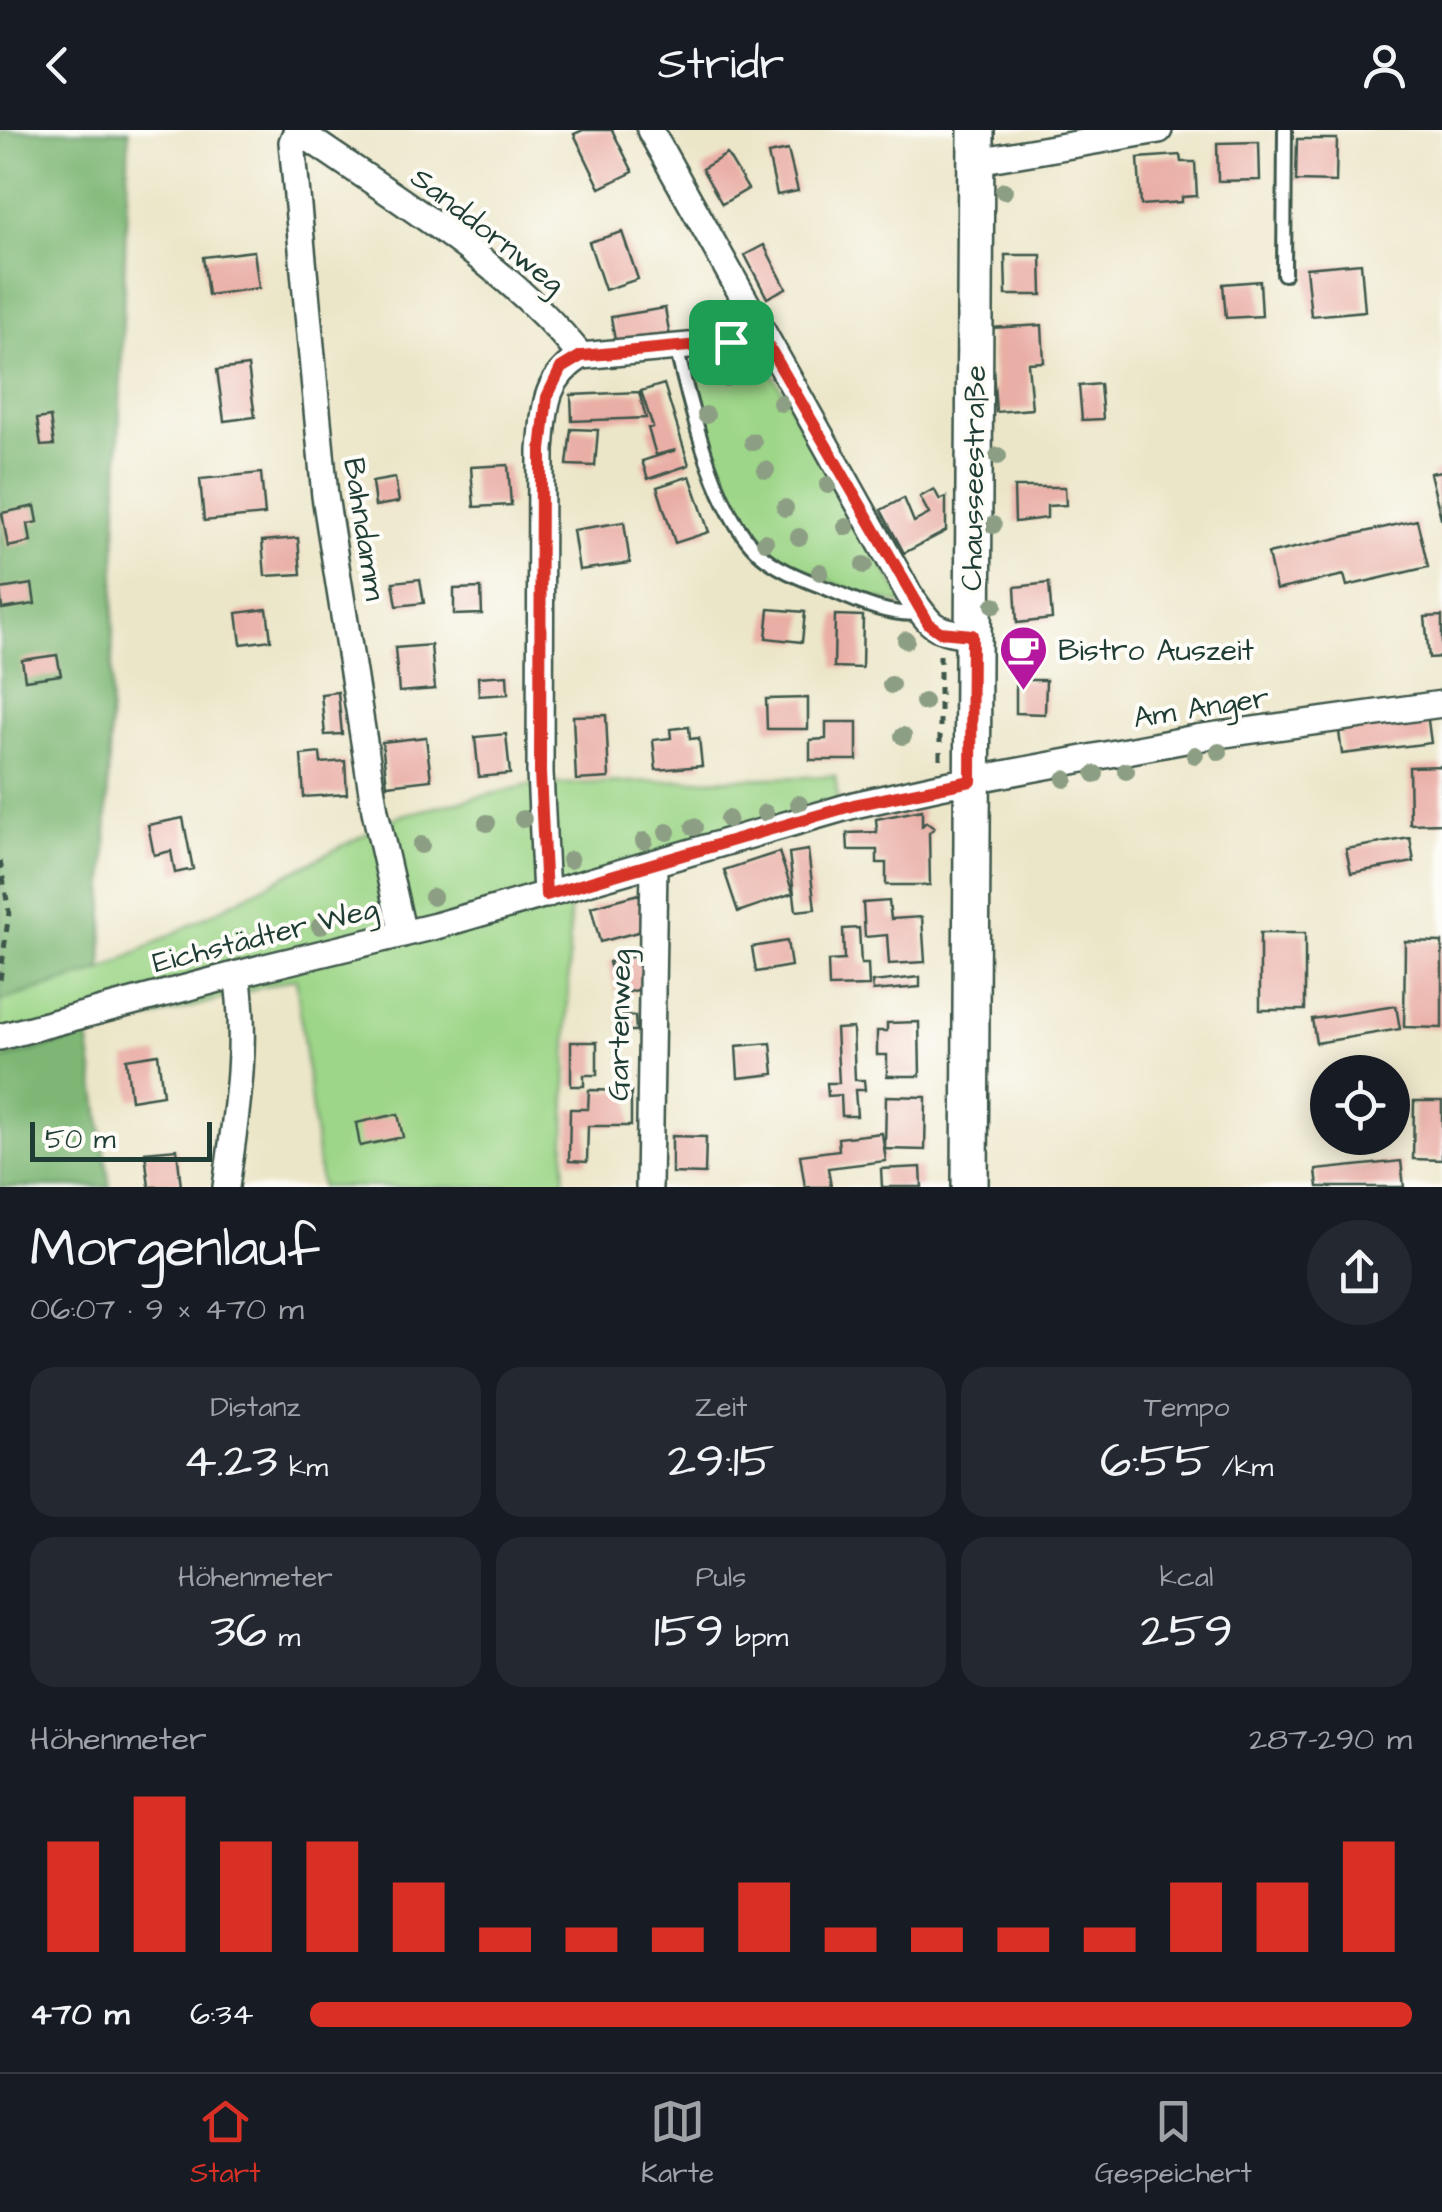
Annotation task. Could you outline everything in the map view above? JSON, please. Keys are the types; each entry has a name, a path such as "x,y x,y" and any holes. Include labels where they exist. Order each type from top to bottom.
{"main road":[{"name":"Chausseestraße","path":"970,1187 956,775 956,633 976,145"}],"street":[{"name":"Sanddornweg","path":"296,130 481,258 550,318 581,356"},
{"name":"Bahndamm","path":"296,130 292,142 325,496 375,811 403,934"},
{"path":"650,130 761,333 929,624 956,633"},
{"path":"976,145 1159,130"},
{"path":"546,895 540,773 541,450 547,397 561,368 581,356 742,341 761,333"},
{"name":"Am Anger","path":"956,775 1442,704"},
{"name":"Eichstädter Weg","path":"0,1036 546,895 956,775"},
{"name":"Gartenweg","path":"649,1187 654,864"},
{"path":"226,1187 238,1099 242,1008 238,974"}],"lane":[{"path":"1284,274 1285,130"},
{"path":"676,347 698,432 725,502 744,536 760,554 853,600 907,615 922,612"}],"path":[{"path":"956,633 956,775"},
{"path":"0,861 9,912 0,980"}],"green space":[{"path":"0,130 129,131 102,970 0,1001"},
{"path":"760,352 906,605 861,595 765,553 737,511 704,433 686,370"},
{"path":"835,776 838,801 570,905 564,1187 321,1187 296,978 0,1060 0,1001 103,970 402,815 530,785"},
{"path":"88,1036 110,1187 0,1187 0,1060"}],"building":[{"path":"583,130 612,130 633,172 600,188 574,134"},
{"path":"1297,139 1337,139 1336,182 1296,181"},
{"path":"1259,142 1260,180 1218,181 1217,143"},
{"path":"788,150 798,191 777,195 768,154"},
{"path":"727,154 748,189 722,204 702,169"},
{"path":"1180,155 1181,162 1195,162 1197,196 1182,197 1182,202 1141,205 1138,158"},
{"path":"622,232 638,279 605,290 589,242"},
{"path":"764,245 786,288 767,298 745,255"},
{"path":"254,251 259,288 208,295 203,257"},
{"path":"1005,255 1041,255 1042,295 1006,295"},
{"path":"1361,263 1365,311 1311,316 1306,268"},
{"path":"1260,281 1262,316 1226,318 1223,284"},
{"path":"665,308 670,337 616,346 611,317"},
{"path":"1042,325 1044,362 1028,363 1032,409 996,412 990,328"},
{"path":"248,366 255,417 224,421 217,370"},
{"path":"664,384 689,465 648,479 642,461 676,450 656,455 648,428 653,427 641,391"},
{"path":"1100,384 1103,419 1082,420 1079,386"},
{"path":"639,392 646,418 572,421 571,395"},
{"path":"50,417 54,445 41,446 37,419"},
{"path":"571,429 598,430 595,466 567,465"},
{"path":"508,465 511,505 474,507 471,467"},
{"path":"1442,471 1442,517 1441,518 1430,473"},
{"path":"261,473 265,515 204,521 200,479"},
{"path":"690,476 709,532 675,543 657,487"},
{"path":"395,478 399,502 375,506 372,482"},
{"path":"1014,487 1065,487 1066,505 1047,506 1047,518 1015,522"},
{"path":"934,489 940,500 946,497 946,531 904,553 881,510 904,498 914,522 929,514 920,497"},
{"path":"35,506 38,522 28,524 31,542 8,547 2,513"},
{"path":"1417,520 1428,567 1347,586 1344,575 1276,590 1268,554"},
{"path":"624,522 630,563 579,570 573,530"},
{"path":"298,538 301,574 265,576 262,541"},
{"path":"420,579 424,603 397,606 393,582"},
{"path":"1049,583 1052,619 1017,623 1015,587"},
{"path":"32,584 35,604 2,609 0,589"},
{"path":"481,588 482,614 454,615 454,589"},
{"path":"267,609 271,640 241,644 237,613"},
{"path":"769,609 805,612 802,642 766,638"},
{"path":"835,615 863,616 862,668 834,667"},
{"path":"1442,616 1442,657 1429,658 1425,617"},
{"path":"431,645 435,689 399,692 395,648"},
{"path":"57,655 61,675 25,680 22,660"},
{"path":"507,675 508,694 479,696 478,677"},
{"path":"1016,680 1046,680 1045,714 1016,713"},
{"path":"338,692 342,734 325,735 321,694"},
{"path":"808,698 808,729 767,729 766,699"},
{"path":"1427,713 1431,743 1342,754 1338,724"},
{"path":"606,715 609,778 576,780 573,716"},
{"path":"826,722 857,722 857,760 810,760 810,740 826,739"},
{"path":"689,727 690,739 699,738 702,766 656,770 653,740 671,738 670,729"},
{"path":"506,734 510,774 479,777 475,737"},
{"path":"426,737 431,780 387,785 382,742"},
{"path":"320,753 321,763 345,761 347,794 304,797 301,755"},
{"path":"1442,766 1442,823 1410,824 1409,767"},
{"path":"922,810 922,826 926,822 934,828 929,833 930,885 886,885 886,863 877,863 877,850 848,850 847,833 877,832 876,819"},
{"path":"183,818 193,869 175,873 171,851 154,855 148,825"},
{"path":"1410,838 1414,862 1351,873 1346,849"},
{"path":"808,850 815,909 796,911 789,853"},
{"path":"779,852 793,893 738,912 724,870"},
{"path":"639,894 649,929 600,942 591,907"},
{"path":"889,901 891,919 922,917 925,962 889,964 887,935 865,937 863,903"},
{"path":"859,928 861,964 868,964 869,986 829,987 828,961 844,960 843,929"},
{"path":"1260,933 1305,933 1305,1010 1260,1010"},
{"path":"787,941 791,966 756,972 752,947"},
{"path":"1405,941 1442,942 1442,1028 1404,1027"},
{"path":"645,954 642,989 616,995 609,962"},
{"path":"920,977 920,987 873,991 872,982"},
{"path":"1396,1006 1400,1029 1316,1043 1312,1019"},
{"path":"635,1016 636,1031 621,1031 620,1017"},
{"path":"919,1022 920,1076 887,1076 887,1055 877,1055 877,1031 887,1031 887,1023"},
{"path":"853,1028 855,1080 864,1080 865,1090 855,1090 857,1116 842,1116 841,1095 828,1096 827,1083 839,1083 836,1029"},
{"path":"571,1042 597,1042 597,1075 584,1075 584,1086 571,1086"},
{"path":"771,1043 774,1074 738,1078 736,1046"},
{"path":"158,1054 163,1095 131,1100 126,1059"},
{"path":"589,1090 631,1091 631,1126 588,1126 587,1162 569,1161 570,1109 588,1109"},
{"path":"886,1096 926,1097 925,1150 885,1149"},
{"path":"1414,1101 1442,1101 1442,1160 1413,1159"},
{"path":"398,1114 403,1137 360,1146 356,1123"},
{"path":"882,1133 886,1161 828,1168 831,1187 805,1187 800,1155 839,1150 838,1138"},
{"path":"672,1136 706,1137 705,1174 672,1173"},
{"path":"177,1149 181,1187 149,1187 145,1152"},
{"path":"1401,1161 1404,1187 1318,1187 1316,1170"},
{"path":"921,1167 922,1187 882,1187 881,1169"}],"place":[{"name":"Bistro Auszeit","path":"1023,692"}],"route":[{"path":"761,333 929,624 940,632 972,635 971,781 854,805 546,895 540,773 541,450 547,397 561,368 581,356 731,342 761,333"}]}
